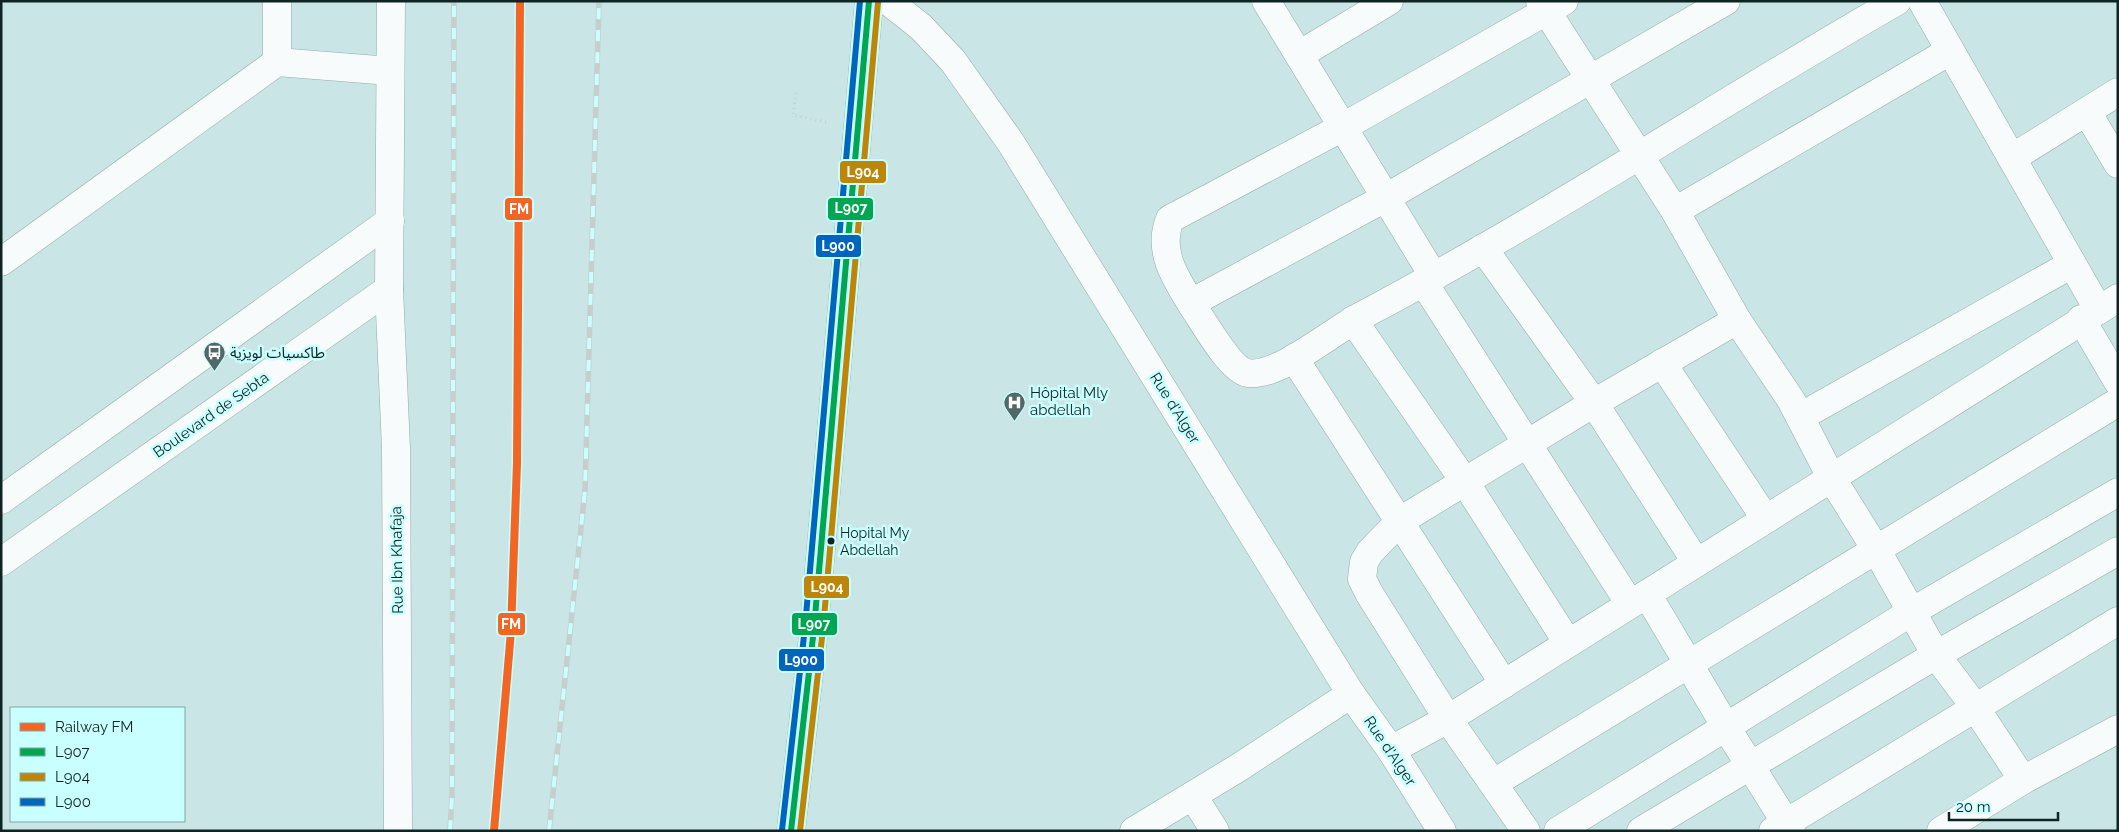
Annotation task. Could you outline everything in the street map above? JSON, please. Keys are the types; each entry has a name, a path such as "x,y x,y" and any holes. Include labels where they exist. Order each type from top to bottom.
{"main road":[{"path":"791,831 814,628 869,1"}],"street":[{"path":"277,1 277,62"},
{"path":"389,289 391,1"},
{"name":"Rue d'Alger","path":"888,1 921,27 953,60 1010,143 1351,694 1391,750 1442,831"},
{"path":"1266,1 1387,198 1429,280 1530,444 1638,599 1689,665 1750,766 1783,828 1975,707 2118,620"},
{"path":"1299,55 1389,1"},
{"path":"1191,303 1387,198 1726,1"},
{"path":"1922,1 2099,309 2118,382"},
{"path":"1888,4 1638,156 1429,280 1353,320 1294,358 1268,372 1248,373 1240,370 1232,363 1191,303 1166,254 1164,233 1170,219 1343,127 1551,5 1591,81 1638,156 1675,211 1737,320 1791,400 1831,477 1877,550 1936,655 1975,707 2023,780"},
{"path":"1675,211 1950,52"},
{"path":"1,262 277,62 390,71"},
{"path":"2012,158 2118,92"},
{"path":"2087,112 2118,164"},
{"path":"1,500 390,221"},
{"path":"1483,248 1594,403 1696,562"},
{"path":"1800,417 2072,264"},
{"name":"Boulevard de Sebta","path":"1,562 389,289"},
{"name":"Rue Ibn Khafaja","path":"389,289 396,449 398,831"},
{"path":"1391,750 1448,719 2099,309"},
{"path":"1353,320 1464,482 1568,644"},
{"path":"1526,831 1448,719 1362,579 1364,562 1370,552 1400,521 1530,444 1594,403 1737,320"},
{"path":"1294,358 1504,684"},
{"path":"1662,363 1765,518"},
{"path":"1494,783 2118,402"},
{"path":"1558,831 1912,611 2118,492"},
{"path":"1641,831 1936,655 2118,551"},
{"path":"1134,831 1193,796 1351,694"},
{"path":"1941,831 2023,780 2118,729"},
{"path":"1193,796 1215,831"}],"path":[{"path":"793,115 796,93"}],"railway":[{"path":"450,831 452,796 454,1"},
{"path":"549,831 585,490 599,1"}],"rail line":[{"name":"FM","path":"494,831 511,631 517,463 520,1"}],"transit line":[{"name":"L900","path":"782,830 805,627 860,1"},
{"name":"L907","path":"791,831 814,628 869,1"},
{"name":"L904","path":"800,831 823,629 878,2"}],"place":[{"name":"طاكسيات لويزية","path":"214,372"},
{"name":"Hôpital Mly abdellah","path":"1014,421"},
{"name":"Hopital My Abdellah","path":"831,541"}]}
